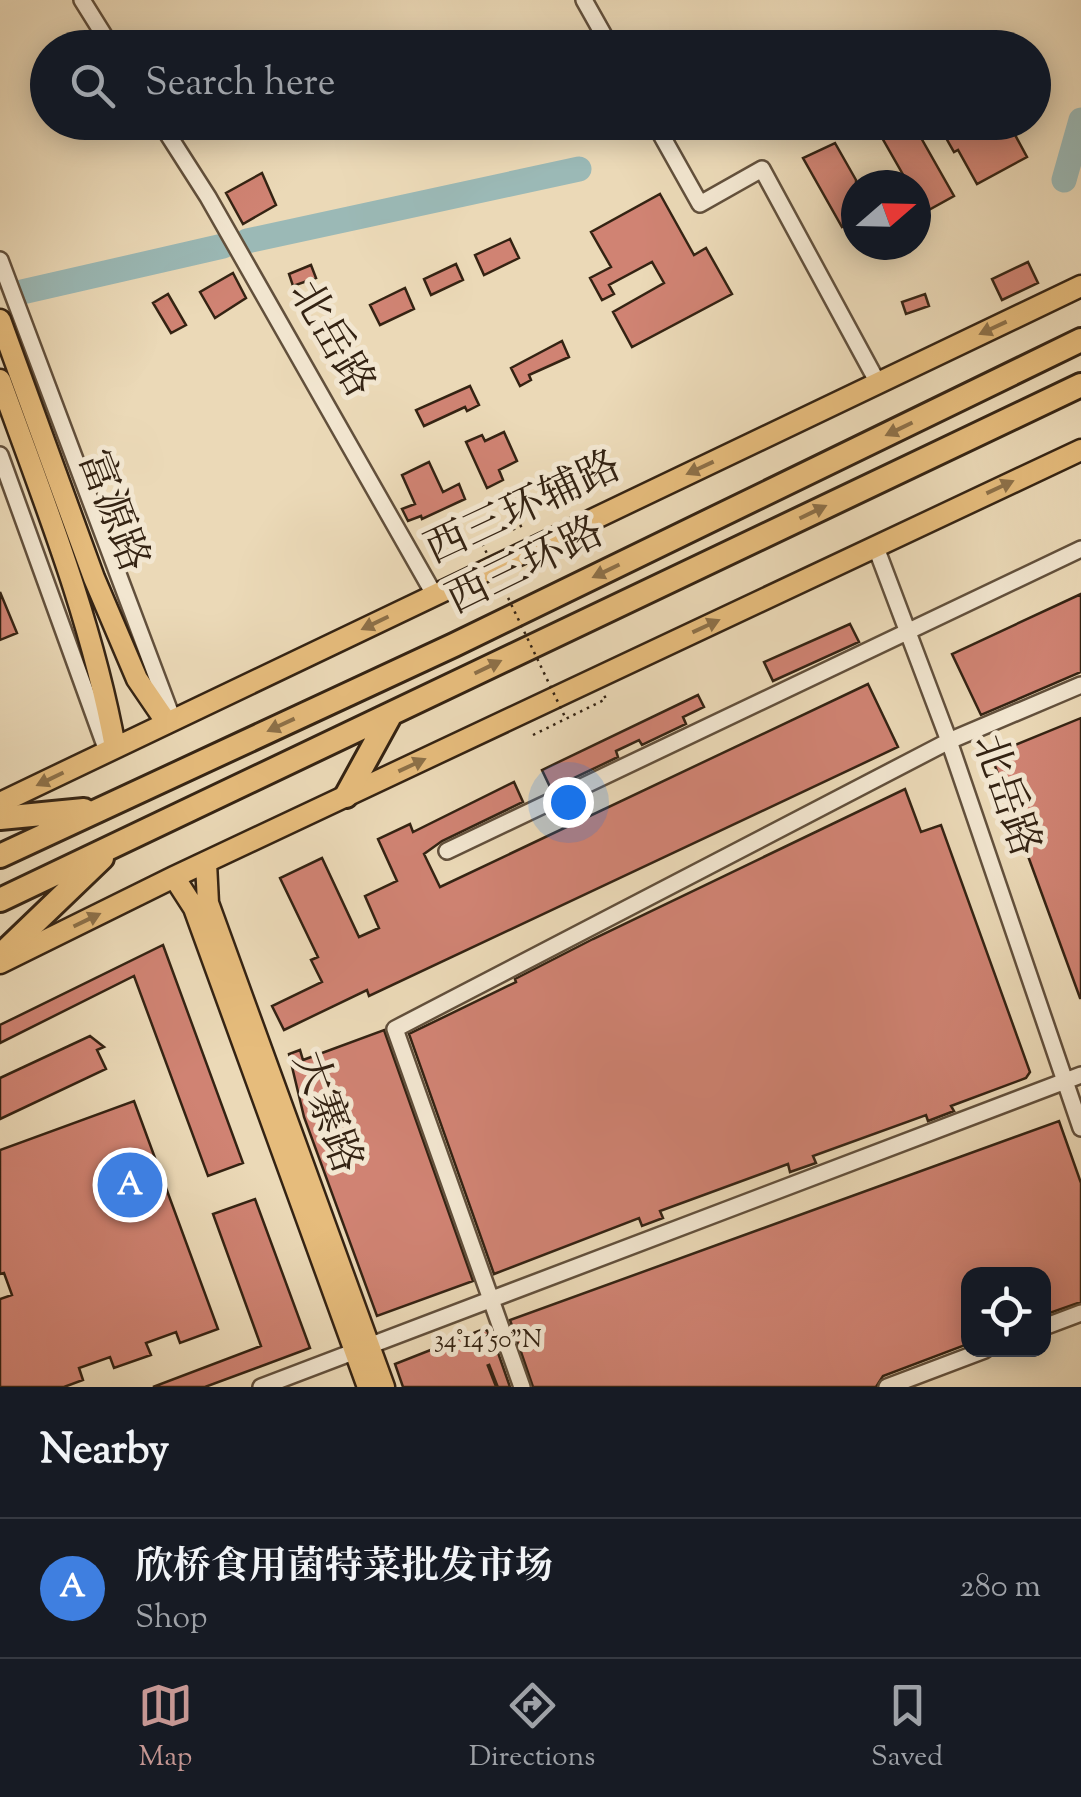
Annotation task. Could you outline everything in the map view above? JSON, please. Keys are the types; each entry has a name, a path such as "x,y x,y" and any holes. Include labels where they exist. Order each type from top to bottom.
{"highway":[{"path":"1009,376 1081,324"},
{"name":"西三环路","path":"0,856 472,636 1081,340"},
{"name":"西三环路","path":"0,900 1081,384"},
{"path":"972,436 1081,403"},
{"path":"346,796 391,714"},
{"path":"0,818 98,809"},
{"path":"0,960 115,845"}],"main road":[{"name":"西三环辅路","path":"0,802 1081,286"},
{"name":"富源路","path":"0,320 137,679 170,721"},
{"name":"富源路","path":"0,380 67,564 105,691 111,750"},
{"path":"0,960 1081,450"},
{"name":"大寨路","path":"206,863 208,903 363,1350 368,1387"},
{"name":"大寨路","path":"174,877 194,908 363,1350 384,1387"}],"street":[{"path":"82,0 101,30"},
{"path":"584,0 601,30"},
{"name":"北岳路","path":"172,140 208,197 434,594"},
{"path":"664,140 700,204 762,170 878,383"},
{"path":"0,260 170,721"},
{"path":"0,455 111,750"},
{"name":"北岳路","path":"875,546 1073,1078 1081,1128"},
{"path":"447,851 1081,549"},
{"path":"522,1387 395,1029 949,740 1081,685"},
{"path":"261,1387 1073,1078"},
{"path":"1051,1324 1081,1312"},
{"path":"887,1387 966,1357"}],"path":[{"path":"432,559 520,518 523,524 486,542"},
{"path":"479,537 566,719"},
{"path":"532,735 606,700 603,693 568,711"}],"building":[{"path":"883,140 922,140 954,196 931,209 931,170 900,170"},
{"path":"947,140 1018,140 1027,157 977,184 958,150 954,152"},
{"path":"835,143 850,170 841,170 841,225 803,158"},
{"path":"262,173 276,205 243,224 226,193"},
{"path":"660,194 694,255 706,248 732,294 632,347 613,312 664,283 652,262 609,285 614,294 602,300 590,278 611,267 591,232"},
{"path":"510,239 519,258 484,275 475,255"},
{"path":"1028,262 1038,283 1002,300 992,279"},
{"path":"456,264 463,280 431,295 424,279"},
{"path":"311,265 316,278 293,286 289,274"},
{"path":"233,273 246,298 215,318 200,292"},
{"path":"405,288 414,309 380,325 370,305"},
{"path":"168,294 186,325 171,333 153,303"},
{"path":"925,294 929,306 906,314 902,302"},
{"path":"562,341 569,357 529,375 531,380 520,386 511,368"},
{"path":"470,386 479,405 467,411 465,407 424,426 416,410"},
{"path":"504,432 517,461 499,470 503,480 487,488 466,442 482,435 485,441"},
{"path":"429,462 443,492 459,484 465,499 422,519 421,516 408,521 402,509 415,504 402,475"},
{"path":"0,592 17,633 0,640"},
{"path":"1081,594 1081,672 981,715 952,654"},
{"path":"850,624 859,642 773,681 764,662"},
{"path":"868,684 898,747 369,996 367,990 284,1030 272,1006 322,982 311,960 318,957 280,878 322,858 359,937 379,928 365,896 397,881 378,839 410,824 413,832 514,782 523,802 442,841 424,854 440,887"},
{"path":"698,695 704,707 683,717 686,724 642,745 639,740 616,751 618,757 551,789 542,770"},
{"path":"1081,718 1081,998 1080,998 991,755"},
{"path":"905,789 921,832 941,825 1030,1072 1026,1078 951,1106 954,1111 928,1121 926,1115 813,1156 816,1163 790,1172 788,1164 660,1211 663,1218 642,1226 639,1218 494,1274 409,1034 593,939"},
{"path":"163,945 243,1163 208,1176 134,976 0,1043 0,1025"},
{"path":"384,1030 473,1281 377,1316 304,1117 289,1054 300,1050 303,1060"},
{"path":"90,1036 104,1047 97,1050 106,1069 0,1119 0,1078"},
{"path":"134,1101 218,1329 180,1343 176,1332 146,1343 151,1355 114,1368 110,1357 79,1368 83,1380 64,1387 0,1387 0,1299 12,1295 4,1273 0,1274 0,1150"},
{"path":"1059,1121 1081,1183 1081,1302 1051,1313 1051,1267 961,1267 961,1347 883,1376 876,1387 533,1387 510,1320"},
{"path":"255,1199 310,1348 205,1387 153,1387 261,1346 213,1214"},
{"path":"489,1327 510,1387 403,1387 395,1364"}],"waterway":[{"path":"1064,180 1081,120"},
{"path":"247,241 579,169"},
{"path":"22,292 223,246"}],"place":[{"name":"欣桥食用菌特菜批发市场","path":"130,1185"}]}
